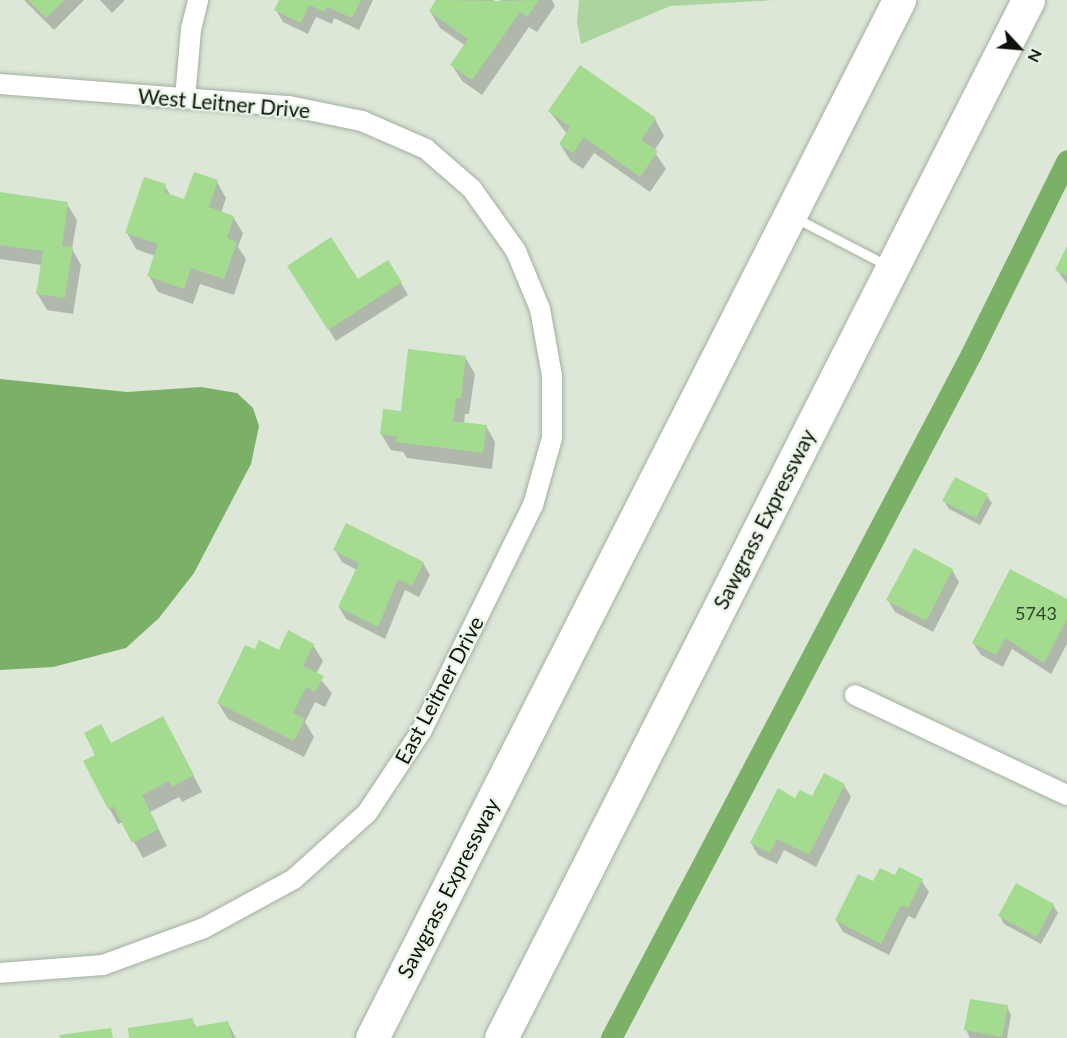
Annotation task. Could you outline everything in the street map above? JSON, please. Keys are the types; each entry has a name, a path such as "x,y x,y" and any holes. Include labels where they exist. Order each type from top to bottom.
{"highway":[{"name":"Sawgrass Expressway","path":"372,1038 899,0"},
{"name":"Sawgrass Expressway","path":"501,1038 1028,0"}],"street":[{"path":"185,98 190,29 198,0"},
{"name":"West Leitner Drive","path":"0,84 289,105 362,121 426,149 472,189 516,250 540,309 552,376"},
{"name":"East Leitner Drive","path":"0,973 103,965 204,928 294,879 367,813 422,730 533,505 552,438 552,376"},
{"path":"855,695 1067,795"}],"lane":[{"path":"789,215 891,268"}],"shaded area":[{"path":"579,0 775,0 670,6 581,44 577,23"},
{"path":"0,379 127,392 201,387 237,393 253,408 259,426 251,464 194,573 159,618 126,648 53,667 0,670"}],"building":[{"path":"28,0 65,0 46,18"},
{"path":"279,0 361,0 352,18 327,7 325,12 309,5 301,23 274,10"},
{"path":"436,0 539,0 527,17 520,12 472,80 450,65 468,39 429,11"},
{"path":"580,65 656,118 641,140 658,151 640,177 584,137 573,153 559,144 570,127 548,111"},
{"path":"194,172 218,180 209,207 234,216 227,238 237,242 224,279 191,268 184,289 147,276 158,244 125,233 144,177 166,184 164,192 184,199"},
{"path":"0,192 68,202 62,246 73,247 65,298 36,294 43,251 0,245"},
{"path":"331,237 358,279 388,260 402,282 328,330 287,266"},
{"path":"1067,246 1067,276 1055,270"},
{"path":"408,349 466,356 461,398 456,398 453,421 487,425 483,453 396,442 397,436 380,434 383,409 401,411"},
{"path":"955,477 988,494 976,518 942,501"},
{"path":"346,523 424,562 412,586 398,579 378,627 338,607 359,563 333,550"},
{"path":"914,548 953,569 926,621 886,600"},
{"path":"1010,569 1067,599 1067,619 1044,663 1005,638 996,655 972,643"},
{"path":"288,630 314,644 303,666 324,676 315,692 306,687 293,713 305,719 294,741 217,703 245,645 255,649 259,640 279,650"},
{"path":"163,716 194,775 172,787 169,781 142,795 159,829 132,843 113,806 108,809 83,761 95,755 84,733 101,724 111,743"},
{"path":"824,773 845,784 809,855 777,839 770,853 750,843 778,788 795,798 800,790 812,796"},
{"path":"899,867 923,879 908,908 901,905 881,944 835,920 858,874 873,881 880,868 895,875"},
{"path":"1016,883 1054,904 1037,937 998,916"},
{"path":"970,999 1008,1005 1002,1037 964,1030"},
{"path":"193,1018 194,1027 228,1021 232,1038 129,1038 128,1028"},
{"path":"111,1028 113,1038 60,1038 59,1035"}],"waterway":[{"path":"611,1038 971,354 1067,160"}]}
